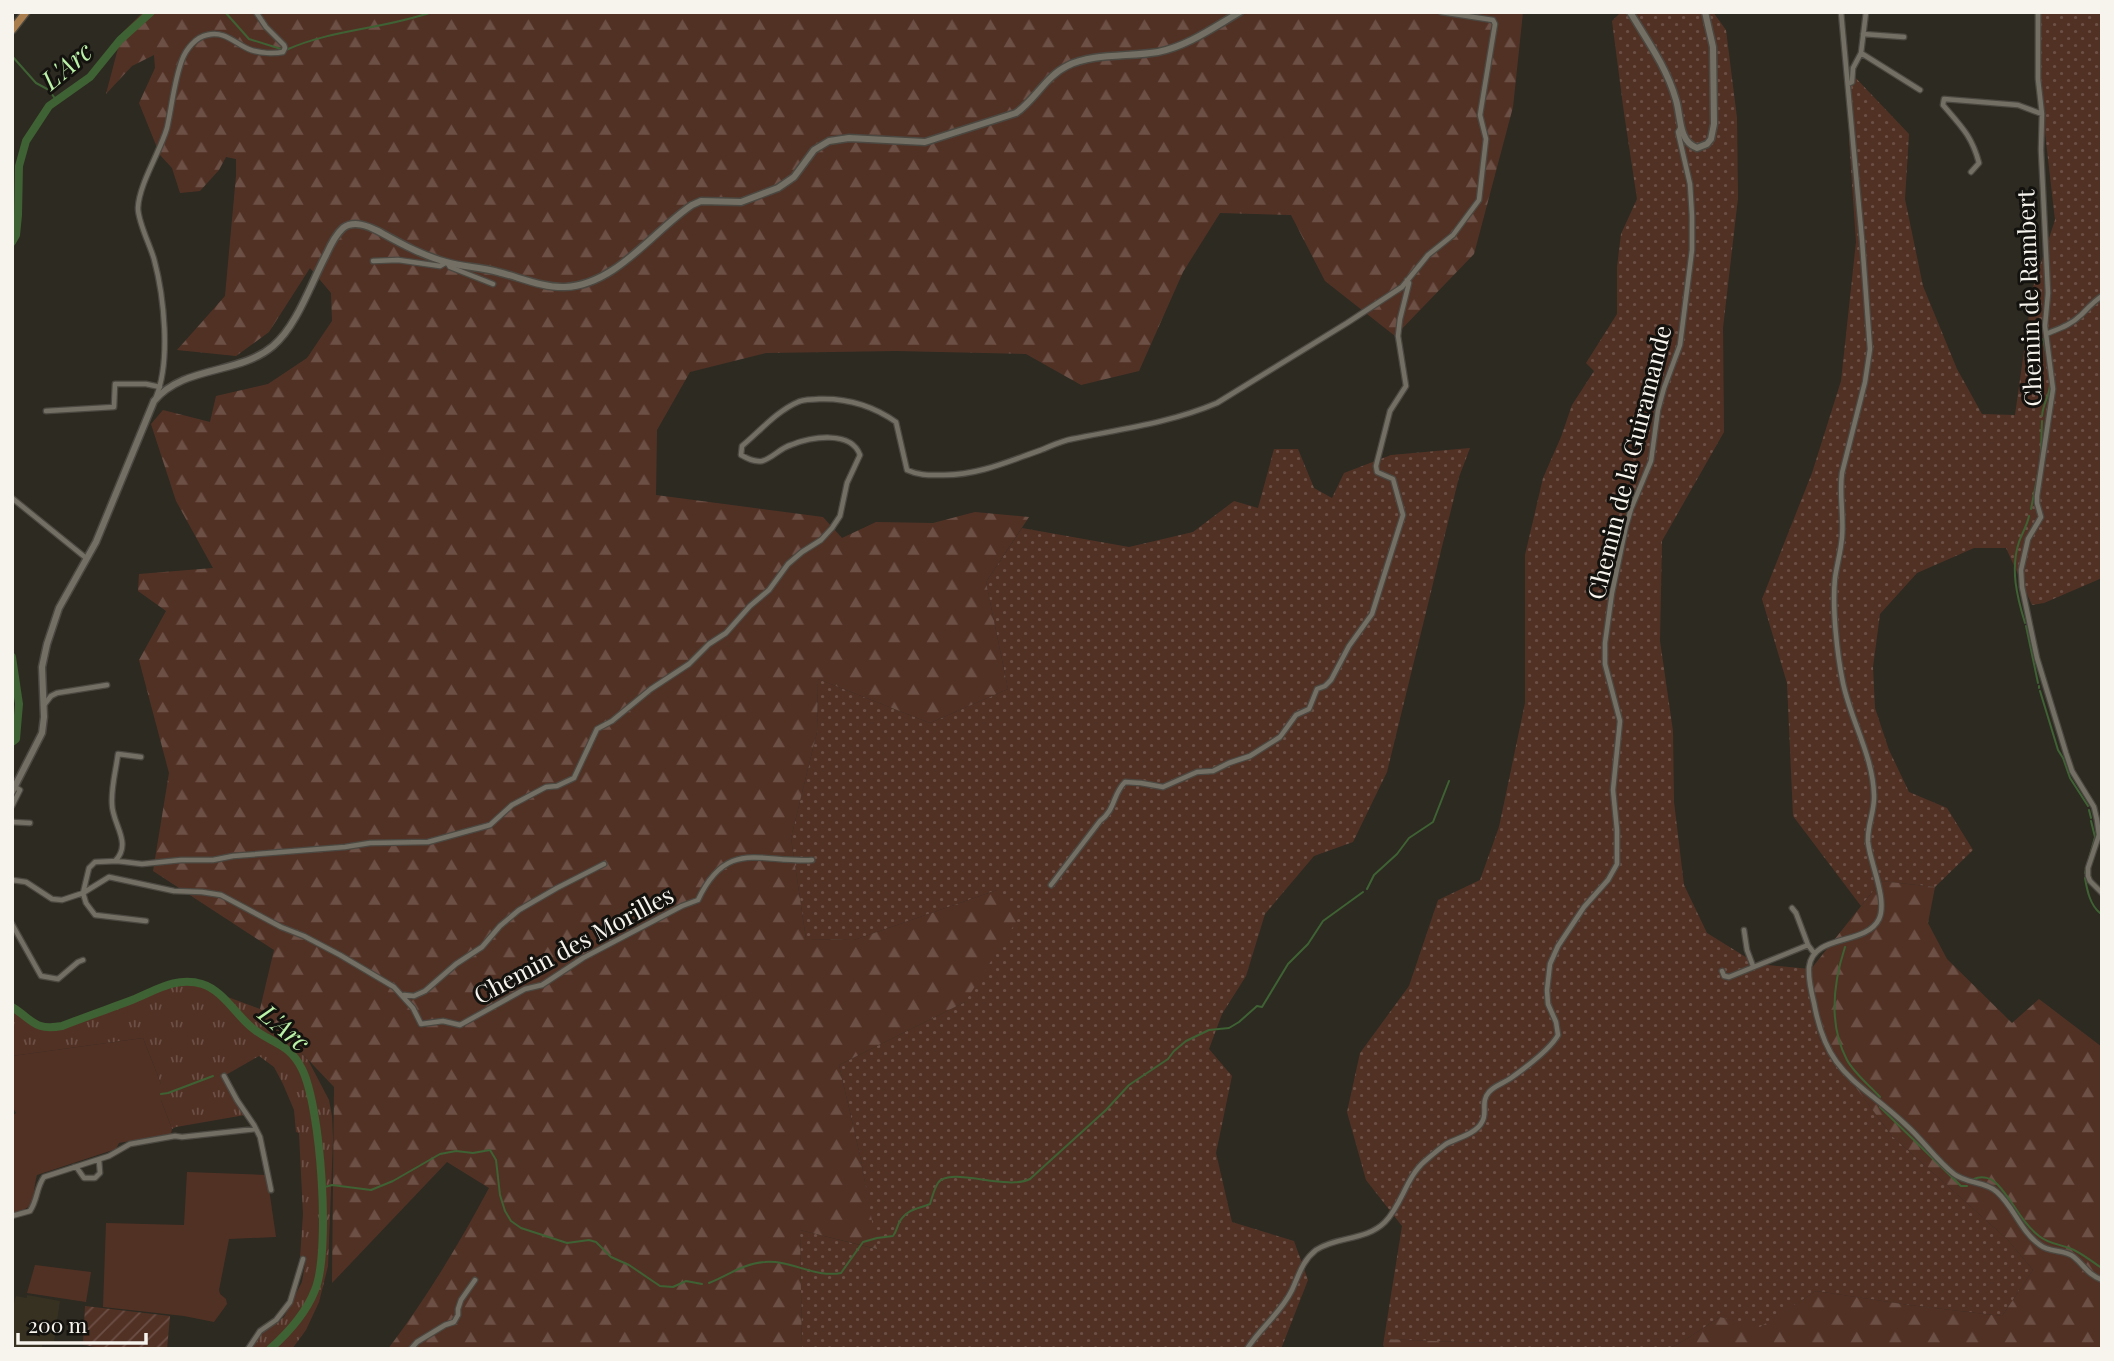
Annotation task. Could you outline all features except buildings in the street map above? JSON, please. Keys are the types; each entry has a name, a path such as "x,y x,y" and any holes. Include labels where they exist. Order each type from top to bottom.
{"main road":[{"path":"12,30 26,12"}],"street":[{"path":"12,806 20,790 14,789 40,741 43,727 42,667 62,599 99,535 154,401 162,374 163,330 154,261 138,210 166,130 182,58 192,43 206,35 218,34 228,36 251,50 283,52 284,45 265,27 256,12"},
{"path":"154,401 161,393 179,382 256,357 273,347 293,321 333,242 343,228 350,225 365,226 420,254 447,262 555,287 576,285 598,277 628,259 692,205 701,201 741,202 778,188 794,177 814,150 829,141 849,138 912,143 936,140 1016,113 1059,71 1069,65 1080,61 1146,54 1173,48 1198,37 1240,12"},
{"path":"146,921 95,915 86,903 83,893 89,868 94,862 142,864 214,860 370,843 428,842 490,825 512,805 546,787 557,786 574,778 597,729 689,664 709,644 726,633 750,606 769,590 788,564 821,540 840,516 846,483 860,455 858,448 851,442 839,438 823,438 793,443 761,461 749,460 741,455 742,446 800,400 855,401 884,414 896,422 907,470 918,475 978,472 1070,439 1173,419 1206,407 1402,287 1427,255 1453,235 1479,200 1486,139 1480,115 1494,24 1493,20 1441,12"},
{"path":"1630,12 1669,80 1684,137 1692,146"},
{"path":"1682,153 1692,146 1702,147 1711,139 1713,132 1713,47 1705,12"},
{"path":"1841,12 1870,349 1865,382 1840,485 1842,534 1835,579 1835,599 1838,648 1845,693 1871,775 1874,803 1868,841 1881,905 1879,918 1871,928 1814,953 1809,964 1809,977 1816,1017 1829,1052 1846,1076 1905,1123 1953,1174 1996,1191 2041,1247 2070,1254 2086,1271 2102,1280"},
{"path":"1849,84 1861,53 1866,12"},
{"name":"Chemin de Rambert","path":"2038,12 2038,79 2042,114 2048,292 2046,334 2053,389 2037,496 2041,517 2028,539 2021,570 2022,587 2037,658 2066,753 2072,771 2094,807 2099,835 2088,876 2102,893"},
{"path":"1863,34 1904,37"},
{"path":"1861,53 1920,90"},
{"path":"1971,172 1979,163 1975,150 1970,137 1943,105 1944,99 2018,105 2042,114"},
{"path":"2033,110 2041,104"},
{"name":"Chemin de la Guiramande","path":"1247,1349 1256,1334 1287,1299 1307,1257 1325,1246 1367,1234 1384,1223 1411,1176 1446,1145 1477,1128 1484,1118 1484,1101 1488,1093 1549,1047 1558,1035 1548,1004 1550,964 1571,926 1608,880 1617,864 1613,790 1620,721 1605,664 1605,643 1626,526 1651,461 1658,410 1681,345 1692,229 1691,194 1678,132 1682,126"},
{"path":"373,261 398,260 440,266 447,262"},
{"path":"447,262 450,267 493,284"},
{"path":"1051,885 1085,840 1109,814 1125,782 1168,786 1197,772 1213,771 1250,756 1280,737 1292,719 1309,709 1317,689 1331,680 1349,646 1368,620 1403,515 1394,480 1377,472 1376,466 1390,411 1406,386 1398,336 1409,283 1407,280"},
{"path":"2046,334 2073,321 2102,296"},
{"path":"46,411 114,407 115,384 159,387"},
{"path":"12,498 87,559"},
{"path":"43,705 57,693 107,685"},
{"path":"115,861 123,846 111,806 118,754 141,757"},
{"path":"12,822 30,823"},
{"name":"Chemin des Morilles","path":"403,995 419,1022 424,1025 443,1021 460,1025 525,989 542,985 583,958 682,905 698,900 708,880 724,866 743,857 812,860"},
{"path":"12,880 26,882 52,899 62,900 83,893 109,877 174,891 221,895 341,955 403,995 414,996 425,991 456,964 482,947 500,926 519,910 604,864"},
{"path":"1792,908 1814,953"},
{"path":"12,924 41,976 58,979 83,960"},
{"path":"1744,930 1750,961 1754,966"},
{"path":"1721,971 1724,976 1728,976 1808,945"},
{"path":"224,1076 263,1144 271,1190"},
{"path":"12,1216 30,1211 44,1177 99,1160 118,1152 130,1143 179,1135 182,1137 256,1129"},
{"path":"73,1167 77,1168 84,1178 92,1179 100,1173 99,1160"},
{"path":"248,1349 260,1331 276,1320 290,1302 303,1259"},
{"path":"411,1349 417,1342 454,1322 461,1300 475,1280"}],"shaded area":[{"path":"27,1295 60,1301 54,1342 42,1343 42,1349 12,1349 12,1311 16,1296 27,1298"}],"green space":[{"path":"143,12 1523,12 1513,107 1474,254 1395,336 1325,281 1291,215 1220,213 1183,272 1139,371 1081,385 1026,354 896,351 766,353 690,372 657,430 656,495 823,517 842,538 876,522 933,523 975,512 1029,517 986,582 1008,689 930,723 818,679 817,732 791,838 806,939 854,940 997,890 1021,914 965,1002 839,1065 861,1160 877,1249 800,1230 802,1349 388,1349 442,1271 489,1188 447,1162 332,1283 334,1087 260,1009 274,950 153,871 169,773 139,660 166,611 138,591 139,574 213,568 176,501 151,424 163,410 210,422 216,396 268,384 307,358 332,321 331,293 310,268 269,332 236,356 177,350 225,296 236,159 226,157 219,170 200,191 180,193 172,168 160,155 139,103 155,68 154,55 132,66 106,94 122,33"},
{"path":"1621,12 1713,12 1726,30 1737,118 1738,198 1723,328 1724,432 1662,541 1660,641 1673,731 1674,802 1684,885 1707,933 1757,964 1811,969 1818,1037 1892,1136 2008,1240 2033,1270 2002,1316 1816,1291 1760,1328 1720,1317 1668,1349 1495,1349 1485,1343 1384,1339 1402,1226 1366,1180 1347,1112 1360,1053 1409,986 1438,900 1480,880 1499,827 1525,703 1525,555 1543,478 1572,405 1594,371 1586,363 1617,314 1617,267 1621,234 1637,199 1612,21"},
{"path":"2040,12 2102,12 2102,578 2044,603 2032,605 2006,548 1974,548 1917,573 1880,614 1873,667 1875,708 1889,750 1909,792 1947,808 1973,850 1935,887 1881,881 1861,906 1793,816 1787,683 1762,599 1812,473 1841,381 1856,242 1849,141 1851,73 1909,134 1905,199 1923,286 1957,369 1982,414 2015,415 2033,287 2055,220 2040,89"},
{"path":"1470,448 1459,477 1387,772 1353,842 1314,856 1265,914 1246,976 1222,1014 1209,1049 1232,1076 1216,1153 1232,1222 1294,1241 1308,1280 1281,1349 802,1349 800,1230 876,1249 861,1160 839,1065 965,1002 997,890 854,940 806,939 791,838 817,732 818,679 930,723 1008,689 986,582 1022,528 1129,547 1193,532 1234,501 1258,508 1274,449 1298,449 1314,488 1332,498 1344,473 1391,455"},
{"path":"1881,881 1935,887 1928,923 1947,959 2012,1023 2039,999 2102,1047 2102,1349 1668,1349 1720,1317 1760,1327 1816,1291 2002,1316 2033,1270 2008,1240 1892,1136 1818,1037 1811,969"},
{"path":"178,982 203,984 217,993 260,1009 308,1060 329,1100 333,1139 328,1266 319,1302 306,1330 292,1349 252,1349 260,1335 284,1317 302,1282 306,1259 300,1258 303,1214 299,1133 296,1132 294,1110 274,1067 259,1056 224,1076 237,1105 245,1115 172,1129 161,1100 161,1084 143,1038 12,1056 12,1007 39,1026 62,1026"},
{"path":"143,1038 161,1084 161,1100 172,1129 171,1134 119,1143 116,1149 37,1175 30,1205 12,1213 12,1116 16,1113 12,1106 12,1056"},
{"path":"187,1172 267,1175 276,1237 229,1239 219,1290 227,1304 214,1322 103,1307 106,1223 184,1225"},
{"path":"35,1265 91,1272 86,1302 27,1293"},
{"path":"85,1306 170,1316 167,1349 97,1349 83,1345"},
{"path":"1384,1339 1485,1343 1495,1349 1385,1349"}],"waterway":[{"name":"L'Arc","path":"12,242 16,235 18,215 19,166 26,141 49,106 90,77 120,40 151,12"},
{"path":"225,12 249,39 281,49"},
{"path":"286,50 322,38 432,12"},
{"path":"12,56 36,83 49,90 56,100"},
{"path":"2043,339 2046,352"},
{"path":"2042,416 2050,381"},
{"path":"2041,449 2042,421"},
{"path":"2040,460 2041,451"},
{"path":"2031,509 2039,469"},
{"path":"2025,623 2017,593 2015,562 2029,516"},
{"path":"2026,626 2038,683"},
{"name":"L'Arc","path":"12,657 19,704 16,739 12,742"},
{"path":"2040,691 2058,750 2070,778 2088,806"},
{"path":"1367,889 1374,875 1397,854 1409,838 1433,822 1449,781"},
{"path":"2089,810 2091,818"},
{"path":"2085,873 2095,837 2091,821"},
{"path":"2085,878 2091,902 2100,913"},
{"path":"709,1283 743,1267 765,1262 822,1273 841,1273 863,1242 893,1236 900,1221 907,1214 930,1204 938,1183 944,1178 966,1177 1007,1182 1030,1179 1106,1110 1129,1085 1168,1059 1186,1041 1209,1030 1229,1028 1257,1006 1262,1007 1288,964 1308,944 1323,921 1363,892"},
{"path":"1845,947 1835,990 1837,1032 1850,1065 1880,1097"},
{"name":"L'Arc","path":"12,1007 39,1026 62,1026 174,983 192,982 216,991 257,1032 285,1048 297,1060 309,1088 319,1146 323,1213 320,1271 307,1307 270,1349"},
{"path":"161,1094 213,1076"},
{"path":"1880,1107 1961,1186 1967,1186"},
{"path":"321,1188 332,1185 371,1190 393,1181 440,1154 490,1150 496,1160 500,1195 505,1211 511,1221 521,1228 567,1243 589,1240 596,1242 611,1257 629,1265 660,1286 673,1287 686,1281 702,1284"},
{"path":"1974,1179 1984,1177 1996,1183 2027,1224 2043,1239 2073,1250 2102,1268"}]}
